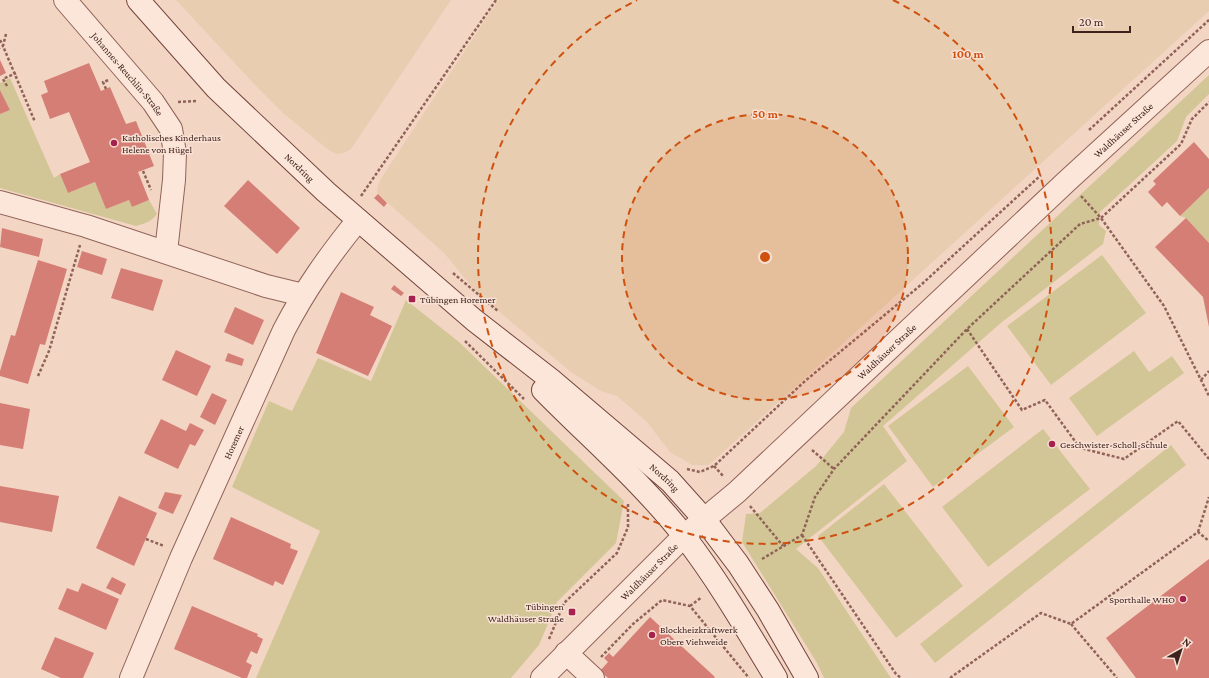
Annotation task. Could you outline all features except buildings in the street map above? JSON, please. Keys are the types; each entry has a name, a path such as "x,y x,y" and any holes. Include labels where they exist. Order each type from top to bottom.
{"street":[{"name":"Johannes-Reuchlin-Straße","path":"65,0 154,102 171,129 175,153 174,180 166,252"},
{"name":"Nordring","path":"138,0 216,88 272,142 353,216 474,320 550,379 670,481 704,519 738,564 768,610 807,678"},
{"name":"Waldhäuser Straße","path":"542,678 557,649 684,536 737,492 1067,181 1209,51"},
{"path":"0,202 86,226 259,284 303,295"},
{"name":"Horemer","path":"131,678 194,529 284,330 303,295 346,232 353,216"},
{"name":"Nordring","path":"474,320 653,500 684,536 742,622 776,678"},
{"path":"557,649 590,675"}],"path":[{"path":"353,216 496,0"},
{"path":"1086,133 1209,20"},
{"path":"1,47 6,34"},
{"path":"0,40 1,47 16,73 35,122"},
{"path":"7,86 3,79 16,73"},
{"path":"762,559 802,535 815,497 834,469 967,329 1080,224 1101,218 1181,144 1192,119 1209,102"},
{"path":"670,481 684,468 700,472 714,466 805,381 922,284 1045,171"},
{"path":"1067,181 1101,218 1164,306 1209,396"},
{"path":"38,376 49,352 86,226"},
{"path":"967,329 1022,410 1045,400 1080,448 1124,460 1178,421 1209,459"},
{"path":"464,340 526,400"},
{"path":"1201,380 1209,371"},
{"path":"796,436 834,469"},
{"path":"1071,624 1198,532 1209,497"},
{"path":"557,649 564,603 617,553 628,527 628,500"},
{"path":"753,510 783,546"},
{"path":"1198,532 1209,541"},
{"path":"802,535 896,674 901,678"},
{"path":"690,606 703,596"},
{"path":"590,675 633,624 662,600 690,606 750,678"},
{"path":"950,678 1041,613 1071,624 1117,678"}],"shaded area":[{"path":"176,0 451,0 351,149 344,153 337,154 330,151 284,114"},
{"path":"498,0 1209,0 1209,11 709,465 692,465 670,452 647,422 617,396 601,391 571,372 478,294 445,254 377,193 378,185 382,177"},
{"path":"1209,75 1209,94 1186,117 1177,141 1100,212 1099,225 1106,231 1103,244 1002,322 883,426 907,461 796,549 818,568 891,678 824,678 817,663 742,542 746,514 760,513 816,466 844,432 851,408"},
{"path":"10,78 54,178 60,174 68,193 95,182 106,209 129,200 132,207 149,200 157,214 155,217 148,222 136,226 0,188 0,114 10,110 0,90 0,83"},
{"path":"1209,188 1209,243 1186,218 1180,216"},
{"path":"1102,255 1146,313 1051,385 1007,326"},
{"path":"406,300 459,342 624,501 616,543 557,602 539,645 511,678 256,678 320,531 232,487 269,401 292,411 318,358 371,381"},
{"path":"1134,351 1149,372 1172,356 1184,373 1097,436 1069,398"},
{"path":"968,366 1014,427 933,487 888,426"},
{"path":"1043,429 1090,489 988,567 942,507"},
{"path":"1171,445 1186,465 935,663 920,644"},
{"path":"884,484 963,586 896,638 818,536"}],"place":[{"name":"Katholisches Kinderhaus Helene von Hügel","path":"114,143"},
{"name":"Tübingen Horemer","path":"412,299"},
{"name":"Geschwister-Scholl-Schule","path":"1052,444"},
{"name":"Sporthalle WHO","path":"1183,599"},
{"name":"Tübingen Waldhäuser Straße","path":"572,612"},
{"name":"Blockheizkraftwerk Obere Viehweide","path":"652,635"}]}
